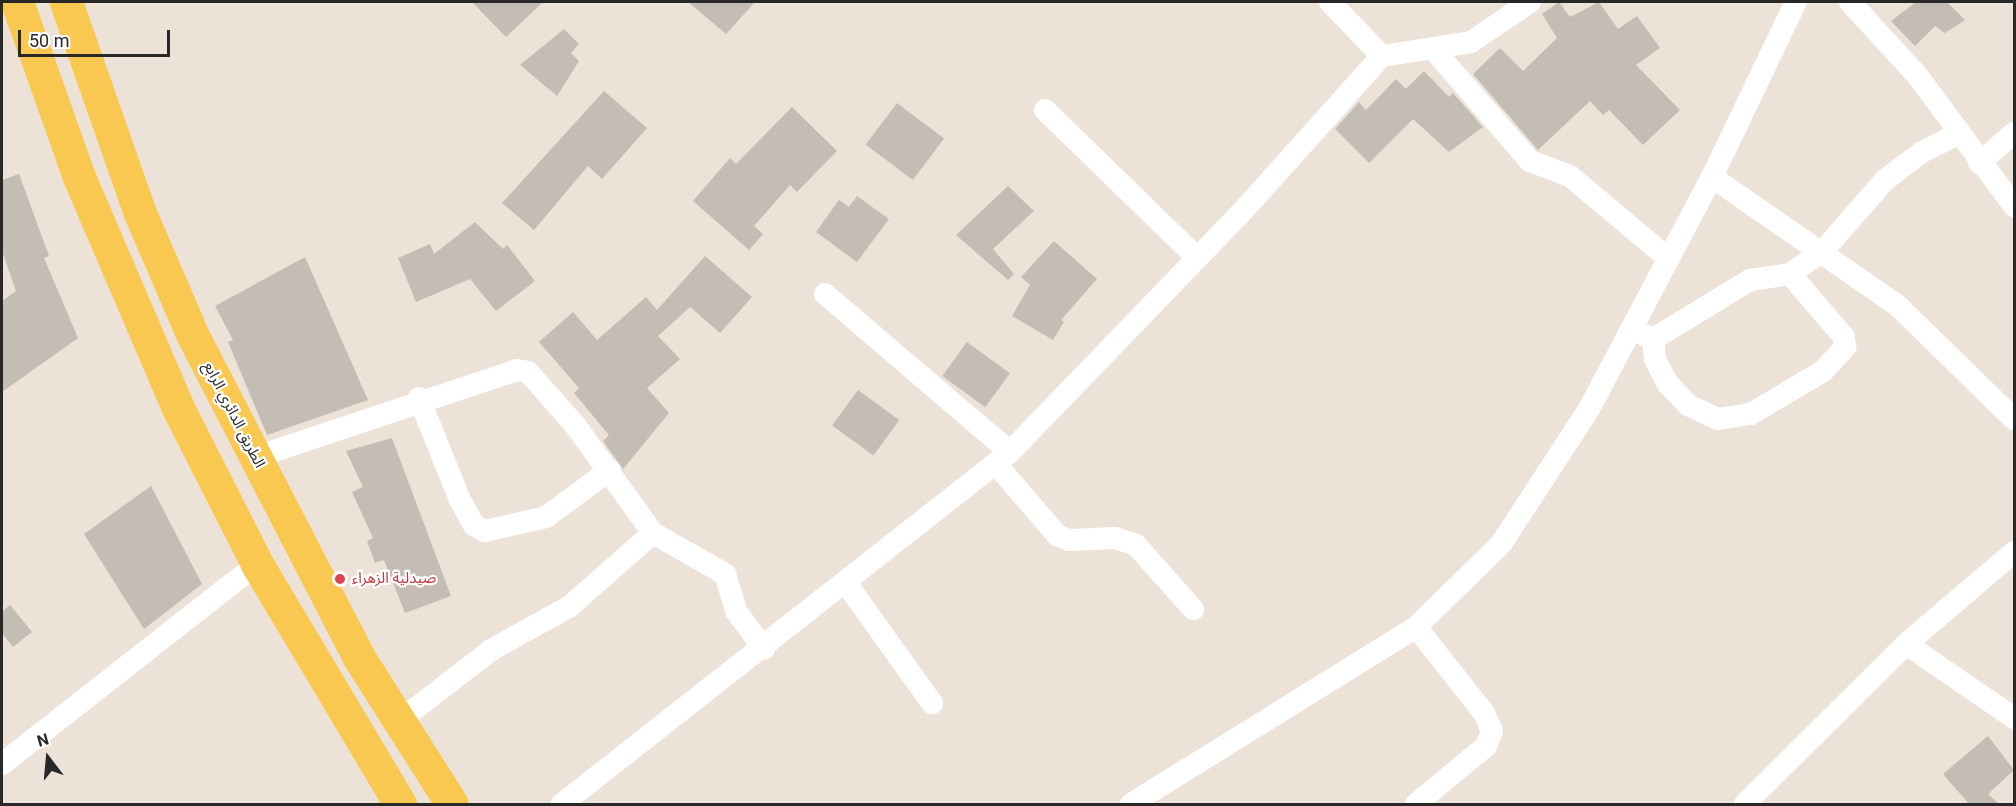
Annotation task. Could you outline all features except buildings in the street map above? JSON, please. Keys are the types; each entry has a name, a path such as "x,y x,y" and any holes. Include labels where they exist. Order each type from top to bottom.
{"main road":[{"path":"17,2 79,177 177,406 257,564 391,801"},
{"name":"الطريق الدائري الرابع","path":"66,2 140,213 192,334 398,722 452,804"}],"street":[{"path":"1330,2 1382,56"},
{"path":"562,804 764,649 1003,458 1197,258 1382,56 1435,51 1471,42 1530,2"},
{"path":"1131,804 1416,627 1501,544 1589,409 1712,177 1796,2"},
{"path":"1850,2 1917,75 1958,135 2014,206"},
{"path":"1435,51 1530,160 1570,176 1669,259"},
{"path":"1045,110 1197,258"},
{"path":"1979,162 2014,133"},
{"path":"1653,339 1750,280 1791,274 1823,251 1884,180 1922,152 1958,135"},
{"path":"1712,177 1823,251 1897,305 2014,419"},
{"path":"1653,339 1655,359 1668,384 1688,405 1718,419 1750,414 1823,371 1845,347 1844,337 1791,274"},
{"path":"825,294 1003,458 1056,535 1069,540 1126,540 1193,609"},
{"path":"1631,329 1653,339"},
{"path":"256,457 419,399 517,370 528,372 610,470 653,533 725,574 736,611 764,649"},
{"path":"419,399 460,500 474,525 485,531 546,517 610,470"},
{"path":"398,722 490,650 569,607 653,533"},
{"path":"1745,804 1906,644 2014,552"},
{"path":"2,764 257,564"},
{"path":"846,583 932,703"},
{"path":"1416,627 1484,713 1492,731 1486,746 1416,804"},
{"path":"1906,644 2014,718"}],"place":[{"name":"صيدلية الزهراء","path":"340,579"}]}
